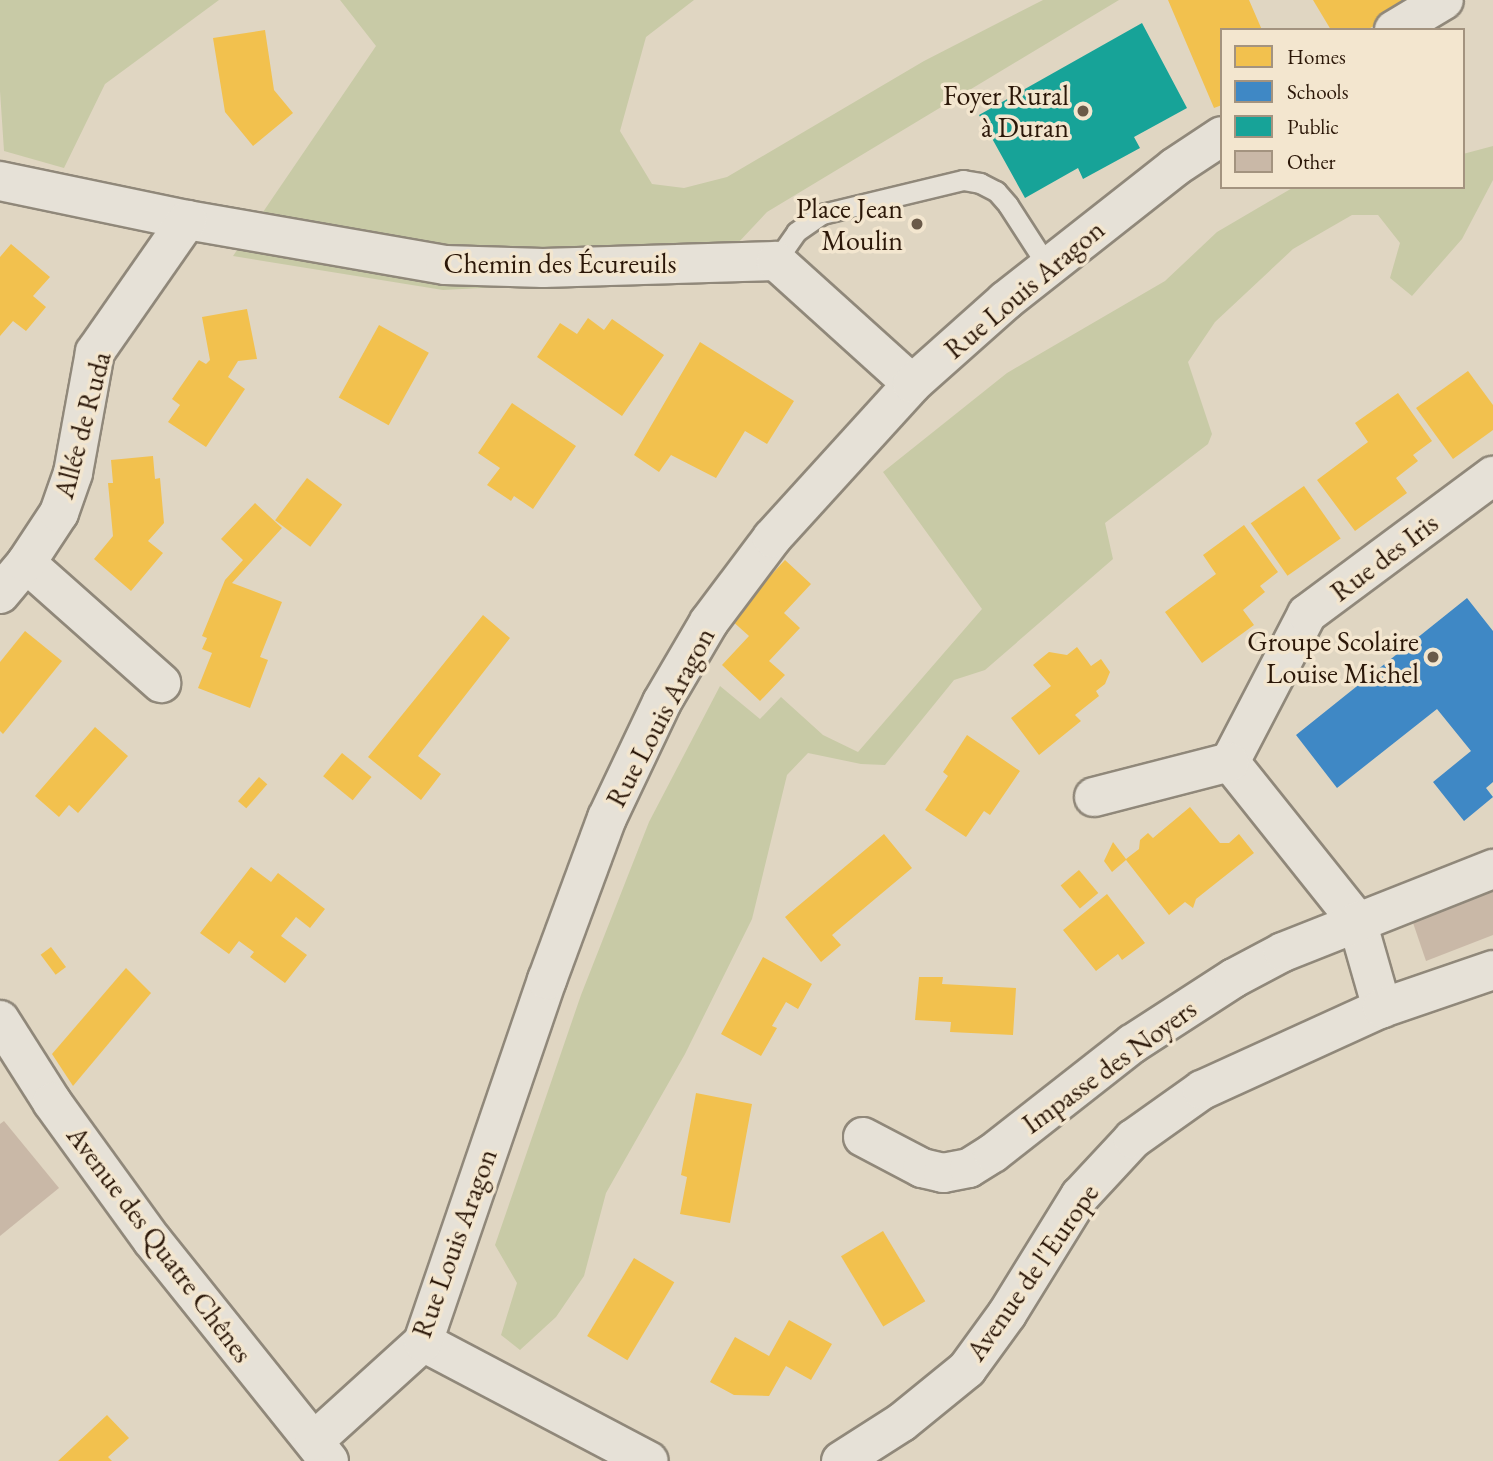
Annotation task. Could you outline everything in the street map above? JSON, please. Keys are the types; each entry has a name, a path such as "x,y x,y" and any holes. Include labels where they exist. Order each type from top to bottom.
{"street":[{"path":"1397,28 1444,0"},
{"name":"Rue Louis Aragon","path":"322,1451 423,1342 547,981 602,831 662,702 709,622 772,538 912,384 1048,267 1175,167 1220,137"},
{"name":"Chemin des Écureuils","path":"0,181 187,220 445,265 542,268 776,261"},
{"name":"Allée de Ruda","path":"7,583 59,513 73,473 95,352 187,220"},
{"path":"776,261 912,384"},
{"name":"Rue des Iris","path":"1230,762 1307,614 1493,476"},
{"path":"7,583 161,683"},
{"path":"1094,796 1230,762 1357,921 1382,1008"},
{"name":"Impasse des Noyers","path":"863,1137 922,1168 943,1173 969,1168 993,1153 1132,1044 1177,1013 1283,952 1493,869"},
{"name":"Avenue de l'Europe","path":"841,1461 902,1422 967,1369 1007,1314 1080,1196 1133,1139 1202,1090 1382,1008 1493,970"},
{"name":"Avenue des Quatre Chênes","path":"0,1020 52,1102 152,1240 322,1451"},
{"path":"423,1342 500,1385 649,1461"}],"lane":[{"path":"776,261 796,232 822,214 963,180 979,183 996,191 1048,267"}],"green space":[{"path":"0,0 219,0 105,84 64,168 4,151 0,91"},
{"path":"340,0 694,0 646,37 620,131 652,184 684,188 727,177 924,61 1043,0 1119,0 767,212 707,276 443,290 233,256 376,46"},
{"path":"1493,146 1493,180 1462,239 1412,296 1390,278 1400,243 1378,215 1352,215 1293,249 1215,322 1188,362 1212,434 1208,444 1105,523 1113,559 985,670 954,680 885,765 861,764 808,753 787,775 752,919 685,1054 606,1193 584,1276 556,1317 520,1350 501,1335 517,1283 495,1245 581,995 649,822 720,686 760,719 781,697 823,735 858,752 982,609 883,472 1007,373 1165,281 1217,232 1291,189 1465,189 1465,153"}],"building: Homes":[{"path":"1168,0 1249,0 1261,28 1220,28 1220,106 1214,108"},
{"path":"1313,0 1401,0 1405,7 1370,28 1330,28"},
{"path":"265,30 274,90 293,113 253,146 225,112 213,38"},
{"path":"11,244 50,277 33,296 46,307 26,331 13,321 0,336 0,257"},
{"path":"247,309 257,359 238,361 228,377 245,389 206,447 168,422 180,405 172,399 199,360 206,364 210,360 202,317"},
{"path":"588,318 604,330 612,319 664,355 622,416 537,357 560,323 577,334"},
{"path":"379,325 429,353 389,425 339,398"},
{"path":"700,342 794,401 767,444 745,431 716,478 671,455 659,472 634,455"},
{"path":"1468,371 1493,405 1493,430 1453,459 1416,408"},
{"path":"1398,393 1432,441 1413,455 1418,461 1396,478 1407,493 1355,531 1317,480 1368,442 1355,423"},
{"path":"512,403 576,446 533,509 514,496 511,501 487,485 500,468 478,453"},
{"path":"153,456 155,479 160,478 164,523 148,541 163,553 131,591 94,559 113,536 108,483 113,483 111,460"},
{"path":"307,478 342,504 310,547 275,520"},
{"path":"1304,486 1341,538 1287,576 1251,523"},
{"path":"255,503 282,528 232,583 282,602 260,657 268,660 250,708 198,688 212,653 202,649 207,638 202,636 225,580 243,560 221,539"},
{"path":"1244,525 1278,572 1260,586 1265,592 1243,610 1254,625 1202,663 1165,612 1216,574 1203,555"},
{"path":"785,560 811,584 784,613 800,628 769,661 785,675 760,701 722,665 749,636 730,619"},
{"path":"483,615 510,638 418,756 441,774 421,800 368,757"},
{"path":"25,631 62,661 3,734 0,731 0,662"},
{"path":"1077,647 1091,666 1101,659 1110,672 1105,684 1096,691 1099,696 1075,715 1081,721 1039,755 1011,718 1051,686 1033,665 1049,652 1067,655"},
{"path":"95,727 128,756 78,813 69,805 59,817 35,796"},
{"path":"967,735 1020,771 990,815 984,811 966,837 925,810 948,776 943,772"},
{"path":"342,753 372,777 353,800 323,776"},
{"path":"259,777 267,784 246,808 238,801"},
{"path":"1190,807 1220,843 1229,843 1239,834 1254,853 1196,899 1193,908 1185,902 1169,915 1126,860 1112,872 1104,861 1113,842 1126,859 1139,849 1140,840 1148,833 1153,838"},
{"path":"884,834 912,868 832,935 841,945 821,962 785,917"},
{"path":"251,867 271,882 278,873 325,909 310,928 296,917 281,936 307,955 285,983 250,957 254,952 239,941 229,954 200,933"},
{"path":"1079,870 1098,893 1080,908 1061,885"},
{"path":"1107,894 1145,943 1122,960 1118,954 1096,971 1063,930"},
{"path":"51,947 66,967 56,975 41,955"},
{"path":"763,957 812,984 798,1009 786,1002 772,1026 777,1028 761,1056 721,1034"},
{"path":"126,968 151,993 73,1086 52,1054"},
{"path":"919,977 943,977 942,984 1016,988 1013,1035 950,1032 951,1022 915,1020"},
{"path":"696,1093 752,1104 730,1223 680,1214 687,1177 681,1175"},
{"path":"883,1231 925,1301 883,1327 841,1256"},
{"path":"634,1258 674,1282 627,1360 587,1336"},
{"path":"789,1320 832,1344 811,1380 786,1366 769,1396 734,1395 710,1382 735,1337 769,1356"},
{"path":"107,1415 129,1438 108,1457 112,1461 58,1461"}],"building: Schools":[{"path":"1467,598 1493,631 1493,782 1486,788 1493,797 1464,821 1433,782 1471,751 1437,709 1337,788 1296,735"}],"building: Public":[{"name":"Foyer Rural à Duran","path":"1142,23 1187,108 1134,137 1140,148 1083,179 1078,168 1025,198 979,115"}],"building: Other":[{"path":"1493,881 1493,935 1426,961 1409,911"},
{"path":"4,1121 59,1188 0,1236 0,1124"}],"place":[{"name":"Foyer Rural à Duran","path":"1083,111"},
{"name":"Place Jean Moulin","path":"917,224"},
{"name":"Groupe Scolaire Louise Michel","path":"1433,657"}]}
